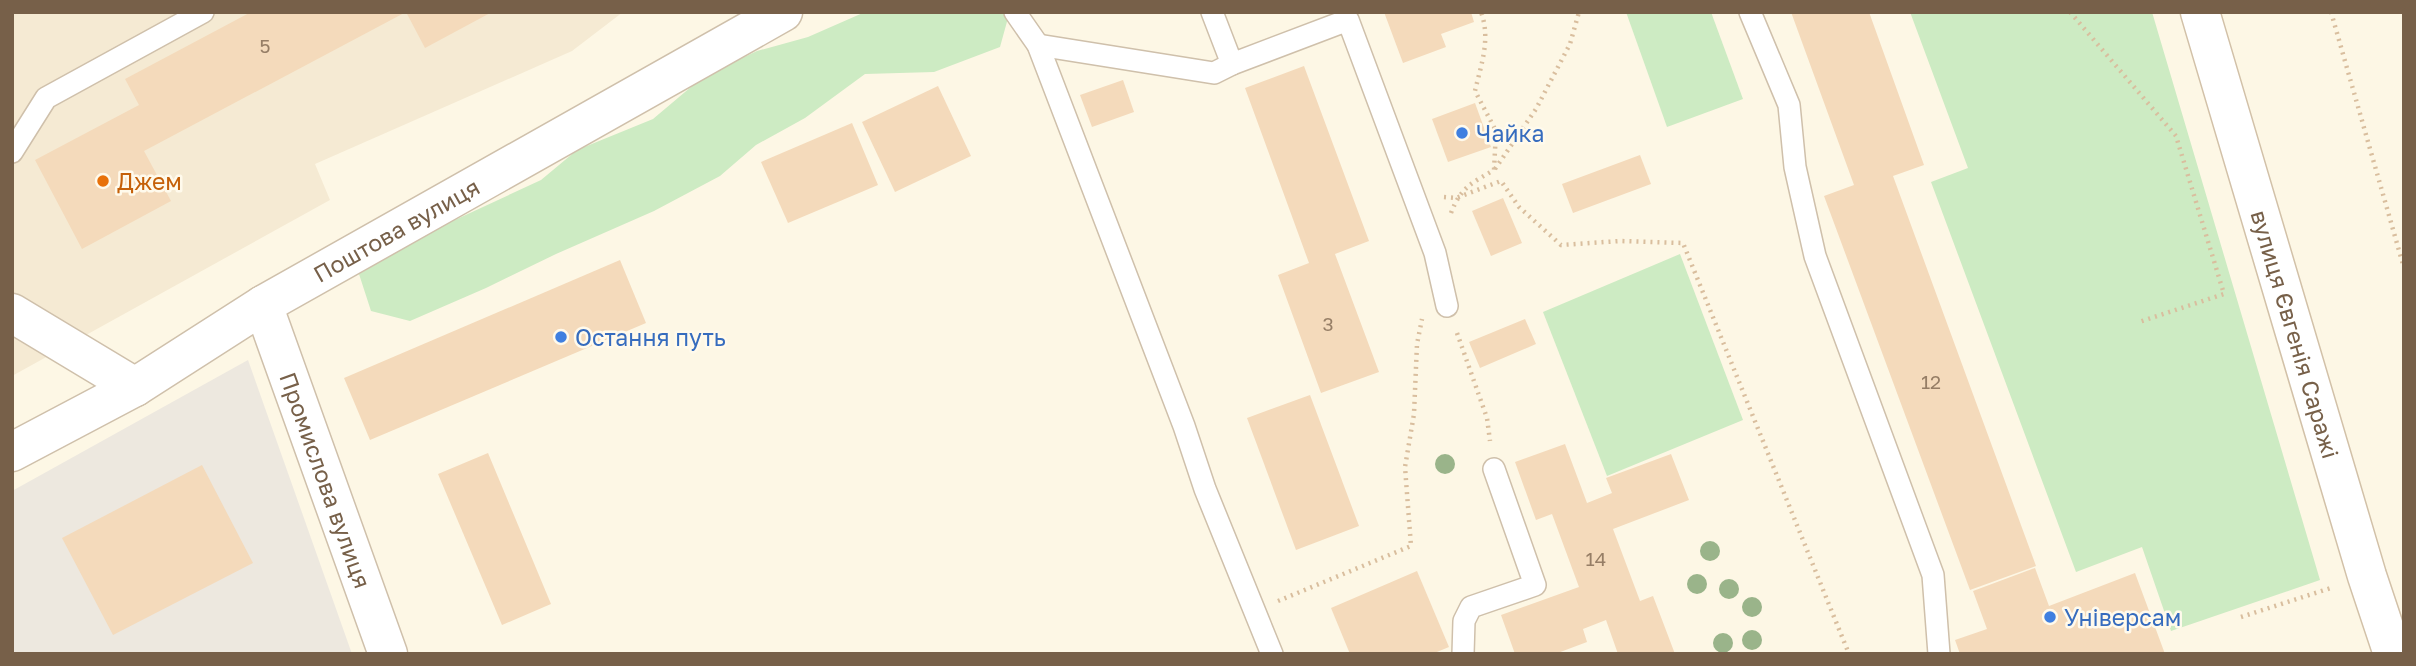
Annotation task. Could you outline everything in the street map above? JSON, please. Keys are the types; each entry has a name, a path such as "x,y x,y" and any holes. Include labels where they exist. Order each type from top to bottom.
{"street":[{"name":"Поштова вулиця","path":"12,452 135,387 263,305 783,12"},
{"name":"вулиця Євгенія Саражі","path":"2200,12 2367,576 2393,654"},
{"name":"Промислова вулиця","path":"263,305 388,654"},
{"path":"12,313 135,387"}],"lane":[{"path":"12,152 46,98 203,12"},
{"path":"1015,12 1038,45 1180,413 1205,489 1272,654"},
{"path":"1212,12 1232,64"},
{"path":"1750,12 1789,105 1795,167 1815,256 1933,575 1939,654"},
{"path":"1038,45 1214,73 1348,20 1435,253 1447,306"},
{"path":"1464,654 1464,621 1471,607 1535,585 1494,469"}],"path":[{"path":"1481,12 1485,24 1485,47 1475,91 1496,131 1494,170"},
{"path":"1435,253 1457,198 1464,188 1494,170 1536,109 1570,44 1579,12"},
{"path":"2070,12 2175,136 2224,294 2139,322"},
{"path":"2331,12 2404,268"},
{"path":"1412,194 1457,198 1501,181 1519,207 1561,245 1620,241 1683,243 1849,654"},
{"path":"1447,306 1487,418 1494,469"},
{"path":"1255,610 1411,546 1405,467 1414,414 1417,344 1422,318"},
{"path":"2241,617 2367,576"}],"shaded area":[{"path":"12,12 623,12 572,51 315,164 330,200 12,376"},
{"path":"248,360 352,654 12,654 12,491"}],"green space":[{"path":"865,12 1007,12 1008,18 1000,47 934,72 865,74 805,118 756,145 720,176 654,211 410,321 371,311 359,274 444,225 541,180 577,150 653,119 704,76 757,51 808,37"},
{"path":"1626,12 1711,12 1743,99 1667,127"},
{"path":"1910,12 2152,12 2320,580 2171,631 2142,547 2076,572 1931,182 1968,168"},
{"path":"1680,254 1743,420 1607,476 1543,312"}],"building":[{"path":"251,12 406,12 144,151 171,201 82,249 35,160 139,105 125,79"},
{"path":"406,12 492,12 425,48"},
{"path":"1384,12 1471,12 1474,22 1441,34 1446,47 1403,63"},
{"path":"1791,12 1869,12 1924,165 1893,176 2036,566 1970,590 1824,196 1854,185"},
{"path":"1304,66 1369,241 1335,254 1379,372 1321,393 1278,275 1309,263 1245,88"},
{"path":"1123,80 1134,112 1092,127 1080,95"},
{"path":"938,86 971,156 895,192 862,122"},
{"name":"Чайка","path":"1475,103 1491,147 1448,162 1432,119"},
{"path":"852,123 878,185 788,223 761,162"},
{"path":"1640,155 1651,184 1573,213 1562,184"},
{"path":"1503,198 1522,243 1491,256 1472,211"},
{"path":"620,260 646,323 370,440 344,378"},
{"path":"1525,319 1536,344 1480,368 1469,342"},
{"path":"1310,395 1359,526 1296,550 1247,418"},
{"path":"1565,444 1587,503 1612,493 1606,478 1671,454 1689,500 1613,529 1640,601 1653,596 1675,654 1618,654 1606,620 1583,629 1587,642 1555,654 1515,654 1501,615 1579,587 1552,514 1536,520 1515,462"},
{"path":"488,453 551,604 502,625 438,474"},
{"path":"202,465 253,563 113,635 62,538"},
{"name":"Універсам","path":"2035,568 2049,606 2135,573 2165,654 1960,654 1955,640 1987,629 1973,591"},
{"path":"1417,571 1449,647 1432,654 1350,654 1331,608"}],"place":[{"name":"Чайка","path":"1462,133"},
{"name":"Джем","path":"103,181"},
{"name":"Остання путь","path":"561,337"},
{"name":"Універсам","path":"2050,617"}]}
